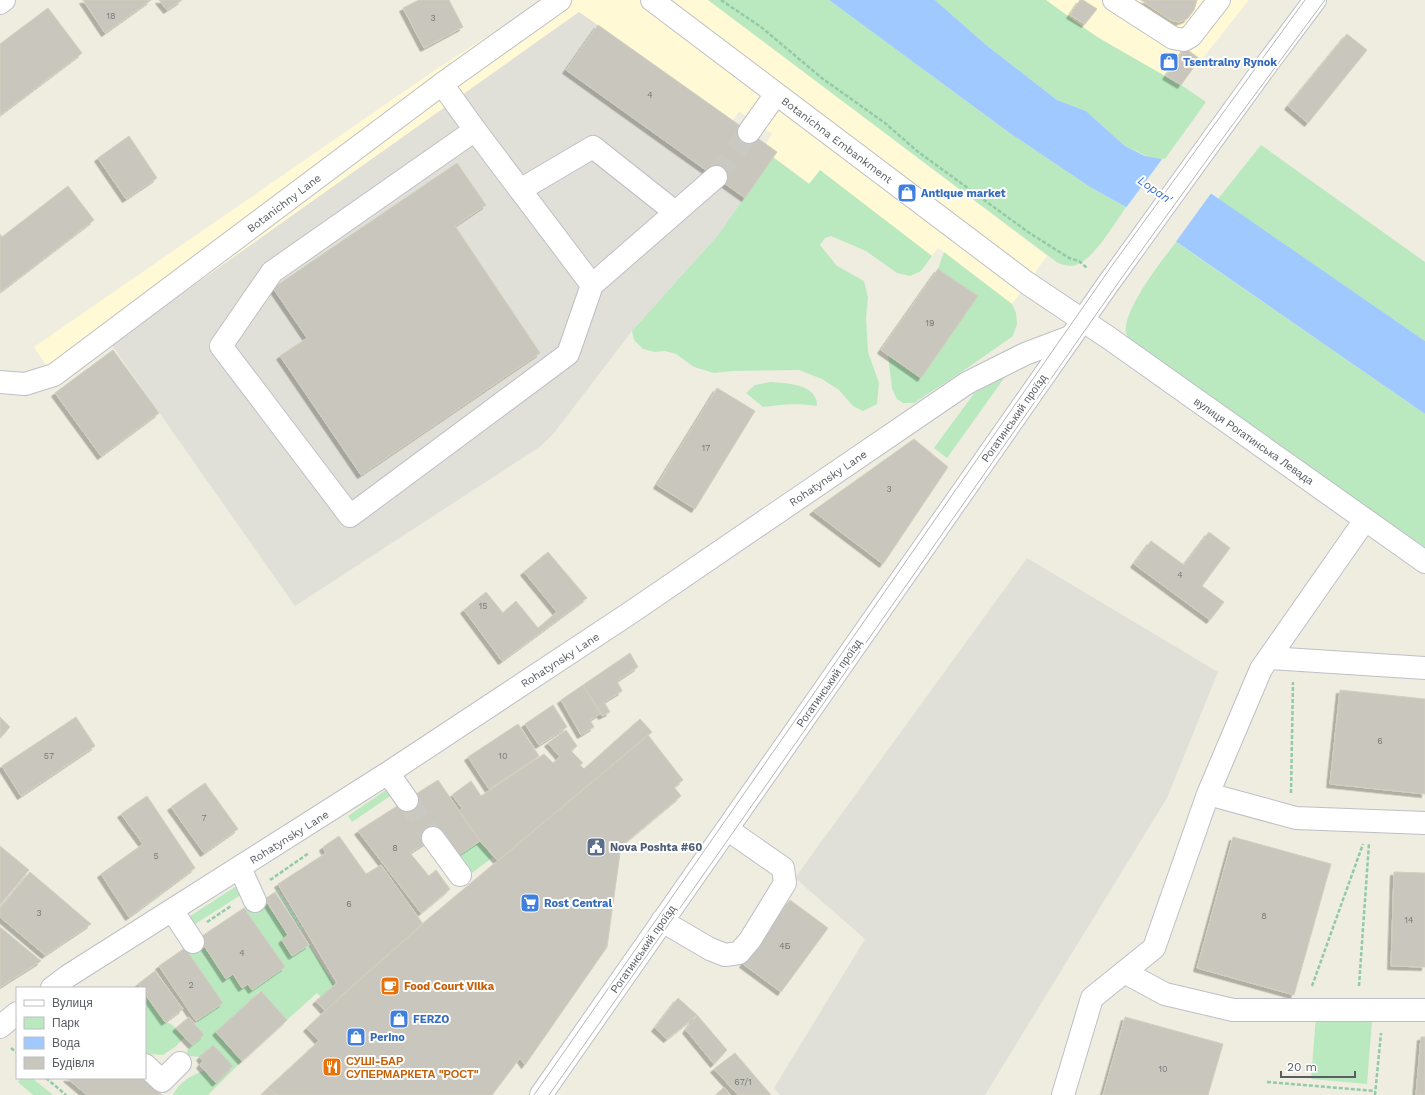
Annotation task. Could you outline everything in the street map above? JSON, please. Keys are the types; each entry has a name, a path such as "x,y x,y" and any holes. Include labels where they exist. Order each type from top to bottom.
{"street":[{"path":"0,3 4,0"},
{"name":"Botanichny Lane","path":"0,382 25,384 54,375 442,84 560,0"},
{"name":"Botanichna Embankment","path":"652,0 1027,283 1076,329"},
{"path":"1114,0 1173,38 1184,40 1191,36 1218,0"},
{"name":"Рогатинський проїзд","path":"542,1095 1076,329 1266,64 1314,0"},
{"path":"442,84 592,285"},
{"path":"749,132 776,94"},
{"path":"475,130 272,272 221,346 350,516 568,354 592,285 716,177"},
{"path":"520,190 593,147 675,212"},
{"name":"вулиця Рогатинська Левада","path":"1076,329 1116,342 1425,562"},
{"name":"Rohatynsky Lane","path":"65,984 172,910 388,774 630,613 967,383 1076,329"},
{"path":"1063,1095 1092,998 1154,948 1208,794 1261,670 1365,520"},
{"path":"1269,658 1425,668"},
{"path":"388,774 407,800"},
{"path":"1208,794 1296,818 1425,823"},
{"path":"662,921 710,949 725,955 740,953 750,940 785,883 783,868 727,829"},
{"path":"433,838 460,875"},
{"path":"240,868 255,901"},
{"path":"172,910 193,942"},
{"path":"1124,972 1165,994 1233,1010 1425,1010"},
{"path":"0,1027 16,1013"},
{"path":"146,1066 162,1081 180,1063"}],"path":[{"path":"721,0 761,27 823,79 885,123 917,151 1028,232 1068,258 1079,261 1087,268"},
{"path":"1290,816 1293,660"},
{"path":"1304,1010 1371,821"},
{"path":"1358,1010 1371,821"},
{"path":"271,879 302,929 304,928"},
{"path":"1267,1082 1375,1093 1383,1010"},
{"path":"47,1079 66,1095"}],"shaded area":[{"name":"Antique market","path":"541,0 708,0 1047,256 1012,304 938,248 932,256 820,171 810,184 773,157 777,152 766,144 772,134 739,111 733,120 579,12 58,383 34,347 438,68 522,14"},
{"name":"Tsentralny Rynok","path":"1042,0 1249,0 1179,88"},
{"path":"579,12 777,152 718,235 632,331 554,433 541,446 295,606 111,344"},
{"path":"1027,558 1218,672 1167,798 985,1095 780,1095 774,1088 865,939 795,878"}],"green space":[{"path":"708,0 829,0 1011,134 1090,187 1126,207 1104,240 1090,256 1076,265 1067,266 1058,263"},
{"path":"935,0 1046,0 1097,37 1181,85 1206,102 1162,163 1125,146 1086,111 1057,100 985,44"},
{"path":"1261,145 1425,262 1425,341 1218,199"},
{"path":"773,157 809,184 820,170 932,256 921,271 910,276 897,273 866,251 831,236 825,238 820,245 837,266 864,281 868,297 866,318 868,352 879,383 877,404 863,411 853,406 839,390 822,379 799,370 732,371 714,373 694,367 676,354 665,351 655,352 643,349 634,340 632,331 718,235"},
{"path":"1176,242 1425,414 1425,547 1152,360 1130,341 1126,333 1126,324 1136,299"},
{"path":"944,252 1012,304 1016,313 1017,324 1013,336 963,371 914,403 903,403 897,399 892,389 888,355 977,296 938,269"},
{"path":"1005,377 947,458 934,448 975,392"},
{"path":"770,382 792,384 807,389 816,399 817,406 790,404 763,407 746,393 755,385"},
{"path":"392,786 396,792 352,822 348,816"},
{"path":"480,841 493,857 472,873 467,871 456,857"},
{"path":"241,883 247,891 189,928 184,920"},
{"path":"262,896 288,935 282,940 292,956 309,945 335,985 321,997 317,993 287,1020 260,991 216,1032 242,1061 208,1095 173,1095 179,1086 186,1080 205,1070 213,1045 200,1057 188,1056 187,1051 204,1035 196,1025 198,1019 222,1003 185,948 199,938 226,979 233,974 242,988 248,984 252,989 284,967 244,908"},
{"path":"146,995 165,1022 171,1024 185,1037 175,1047 163,1055 147,1054"},
{"path":"1316,1016 1372,1021 1367,1084 1311,1079"},
{"path":"20,1079 33,1079 53,1095 33,1095 18,1082"}],"water":[{"name":"Lopan'","path":"829,0 935,0 985,44 1057,100 1086,111 1125,146 1145,156 1161,159 1425,341 1425,414 1126,207 1090,187 1011,134"}],"pier":[{"path":"1163,158 1212,192 1175,243 1125,209"}],"building":[{"path":"83,0 151,0 105,33"},
{"path":"159,0 182,0 167,10"},
{"path":"419,0 449,0 463,27 424,48 403,8"},
{"path":"1080,0 1083,0 1097,9 1085,24 1070,15"},
{"path":"1141,0 1197,0 1194,10 1187,19 1179,22 1171,20"},
{"path":"48,8 82,53 0,115 0,44"},
{"path":"598,25 777,152 745,198 566,70"},
{"path":"1347,34 1367,50 1308,123 1288,106"},
{"path":"1185,48 1200,59 1181,85 1166,76"},
{"path":"129,136 157,178 126,199 98,158"},
{"path":"457,163 486,205 455,226 540,353 361,475 280,356 307,338 273,288"},
{"path":"68,186 94,220 0,292 0,234 2,237"},
{"path":"938,269 978,296 921,378 881,350"},
{"path":"113,350 159,413 101,456 55,393"},
{"path":"717,388 755,411 695,509 657,485"},
{"path":"914,439 948,467 883,564 813,511"},
{"path":"1209,532 1230,548 1202,586 1224,602 1210,620 1134,564 1151,541 1184,565"},
{"path":"548,552 587,598 502,661 464,610 486,592 503,613 516,601 538,628 557,612 524,572"},
{"path":"630,653 638,667 617,681 622,691 604,702 610,712 602,716 583,685"},
{"path":"583,685 601,713 590,720 594,727 581,735 561,700"},
{"path":"1340,690 1425,699 1425,794 1330,784"},
{"path":"553,705 567,727 539,745 525,724"},
{"path":"0,717 10,727 0,738"},
{"path":"76,717 95,746 21,796 2,766"},
{"path":"640,719 652,732 498,861 480,841 459,811 462,808 452,795 471,781 481,796 544,754 553,763 560,757 548,743 566,730 577,746 571,751 583,763 580,765 584,769"},
{"path":"518,724 539,756 489,789 468,757"},
{"name":"Rost Central","path":"648,735 683,780 674,787 681,796 621,846 607,947 525,1065 520,1058 492,1095 277,1095 268,1088 319,1041 307,1028 343,994 428,919"},
{"path":"438,780 480,841 456,857 433,838 410,853 429,876 436,870 450,889 421,913 358,831"},
{"path":"205,783 238,829 204,853 171,807"},
{"path":"147,796 195,868 129,917 101,874 143,844 121,814"},
{"path":"339,836 366,874 381,865 423,924 325,1011 316,1001 337,983 278,884 326,853 323,847"},
{"path":"1233,837 1331,864 1294,995 1197,968"},
{"path":"0,846 29,870 0,905"},
{"path":"30,872 91,924 45,955 0,917 0,908"},
{"path":"1394,872 1425,873 1425,967 1391,966"},
{"path":"275,892 309,945 292,956 282,940 288,935 265,899"},
{"path":"790,900 828,928 781,992 743,964"},
{"path":"244,908 285,967 252,990 248,984 242,988 233,974 226,979 199,938"},
{"path":"0,927 41,961 0,987"},
{"path":"185,948 223,1003 196,1021 159,966"},
{"path":"155,971 183,1009 165,1022 146,995 146,987 140,987 138,984"},
{"path":"261,991 287,1020 242,1061 216,1032"},
{"path":"678,998 697,1015 667,1039 655,1028"},
{"path":"697,1015 727,1050 714,1064 686,1030"},
{"path":"189,1017 204,1035 192,1045 176,1028"},
{"path":"1125,1017 1223,1044 1208,1095 1103,1095"},
{"path":"1421,1037 1425,1037 1425,1095 1416,1095"},
{"path":"213,1045 233,1066 216,1083 200,1065 203,1061 200,1057"},
{"path":"735,1053 771,1095 738,1095 714,1069"},
{"path":"68,1079 143,1079 162,1095 87,1095"},
{"path":"724,1087 730,1095 716,1095"},
{"path":"268,1088 277,1095 261,1095"}],"tunnel":[{"path":"716,177 749,132"},
{"path":"407,800 433,838"}],"tram line":[{"path":"534,1095 1111,267 1305,0"},
{"path":"549,1095 1123,276 1325,0"}],"place":[{"name":"Tsentralny Rynok","path":"1169,62"},
{"name":"Antique market","path":"907,193"},
{"name":"Nova Poshta #60","path":"596,847"},
{"name":"Rost Central","path":"530,903"},
{"name":"Food Court Vilka","path":"390,986"},
{"name":"FERZO","path":"399,1019"},
{"name":"Perino","path":"356,1037"},
{"name":"СУШІ-БАР СУПЕРМАРКЕТА \"РОСТ\"","path":"332,1067"}]}
